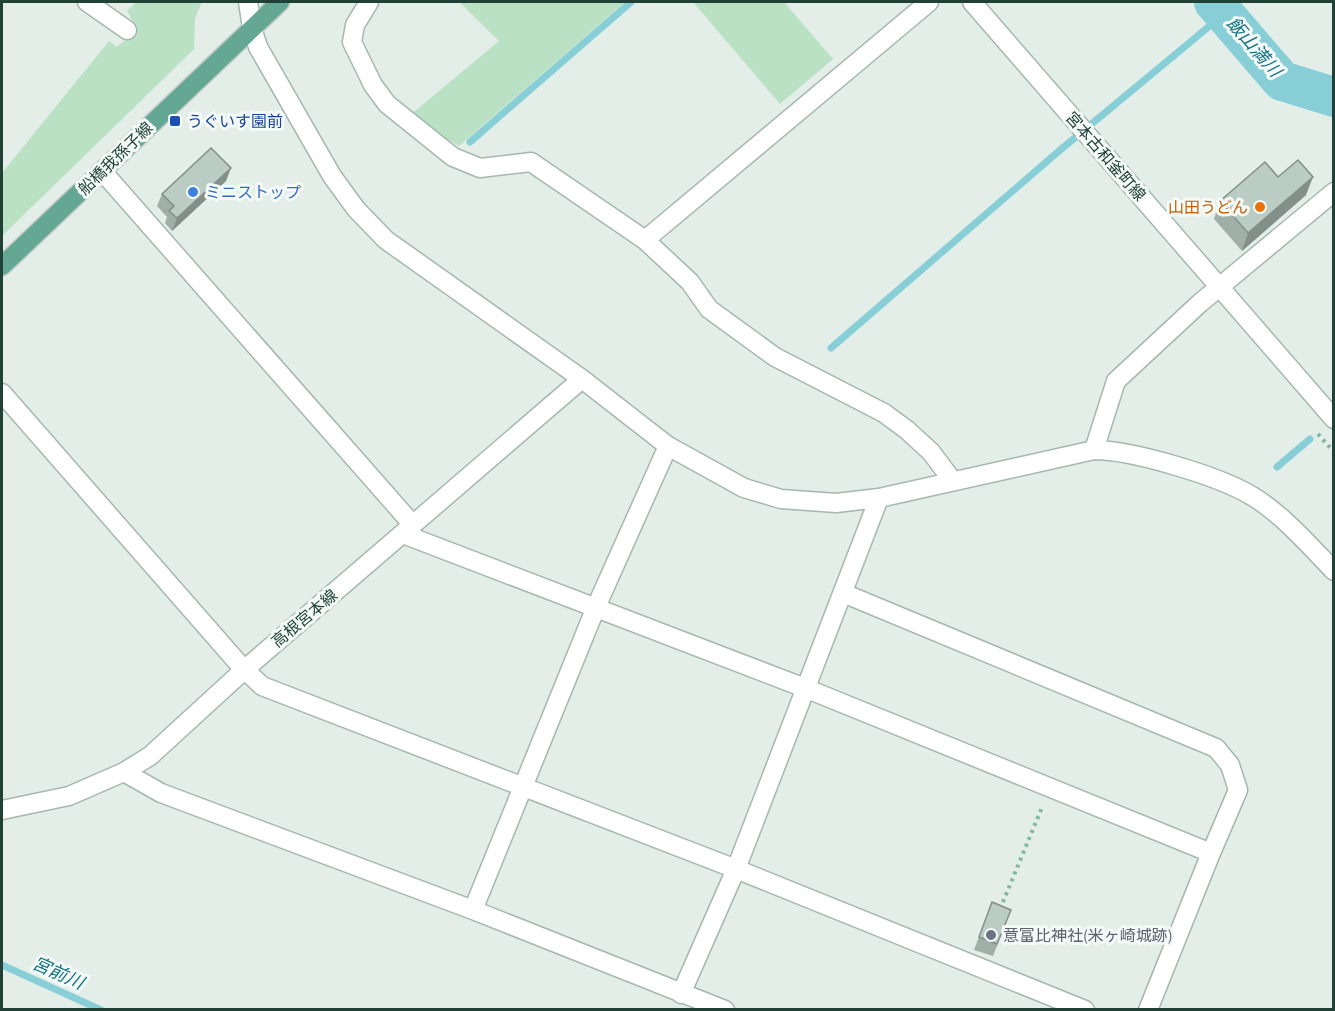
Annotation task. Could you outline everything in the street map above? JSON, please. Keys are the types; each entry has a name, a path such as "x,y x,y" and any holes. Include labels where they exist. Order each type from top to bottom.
{"main road":[{"name":"船橋我孫子線","path":"2,266 280,2"}],"street":[{"path":"87,2 127,30"},
{"path":"248,2 258,47 294,111 332,176 356,209 386,240 582,379 668,446 744,488 781,499 836,503 879,498 1094,450 1114,450 1175,466 1253,496 1334,571"},
{"path":"369,2 355,25 352,42 373,85 387,104 453,157 480,168 498,168 531,162 645,240 690,282 709,309 775,357 884,413 931,452 952,480"},
{"path":"645,240 929,2"},
{"name":"宮本古和釜町線","path":"972,2 1334,419"},
{"path":"102,171 408,530 596,607 806,688 1211,853"},
{"path":"1094,450 1116,381 1219,287 1334,192"},
{"name":"高根宮本線","path":"2,810 69,796 124,772 150,756 244,669 582,379"},
{"path":"2,393 244,669 262,686 736,870 1085,1010"},
{"path":"473,910 596,607 668,446"},
{"path":"681,994 736,870 879,498"},
{"path":"843,593 1216,748 1230,765 1238,790 1148,1010"},
{"path":"124,772 161,793 473,910 725,1010"}],"path":[{"path":"996,918 1050,788"}],"green space":[{"path":"136,2 202,2 195,18 194,49 2,236 2,173 109,41 117,47 137,29 127,11"},
{"path":"459,2 625,2 459,146 409,116 499,41"},
{"path":"693,2 784,2 833,59 780,104"}],"building":[{"path":"211,148 231,168 177,218 169,211 174,206 162,194"},
{"path":"1298,160 1313,177 1248,233 1220,201 1265,162 1278,177"},
{"path":"992,902 1011,910 997,944 979,937"}],"waterway":[{"path":"470,142 631,2"},
{"name":"飯山満川","path":"1214,2 1282,81 1334,97"},
{"path":"831,348 1059,151 1224,14"},
{"path":"1277,467 1310,439"},
{"name":"宮前川","path":"2,965 101,1010"}],"place":[{"name":"うぐいす園前","path":"175,121"},
{"name":"ミニストップ","path":"193,192"},
{"name":"山田うどん","path":"1260,207"},
{"name":"意富比神社(米ヶ崎城跡)","path":"991,935"}]}
